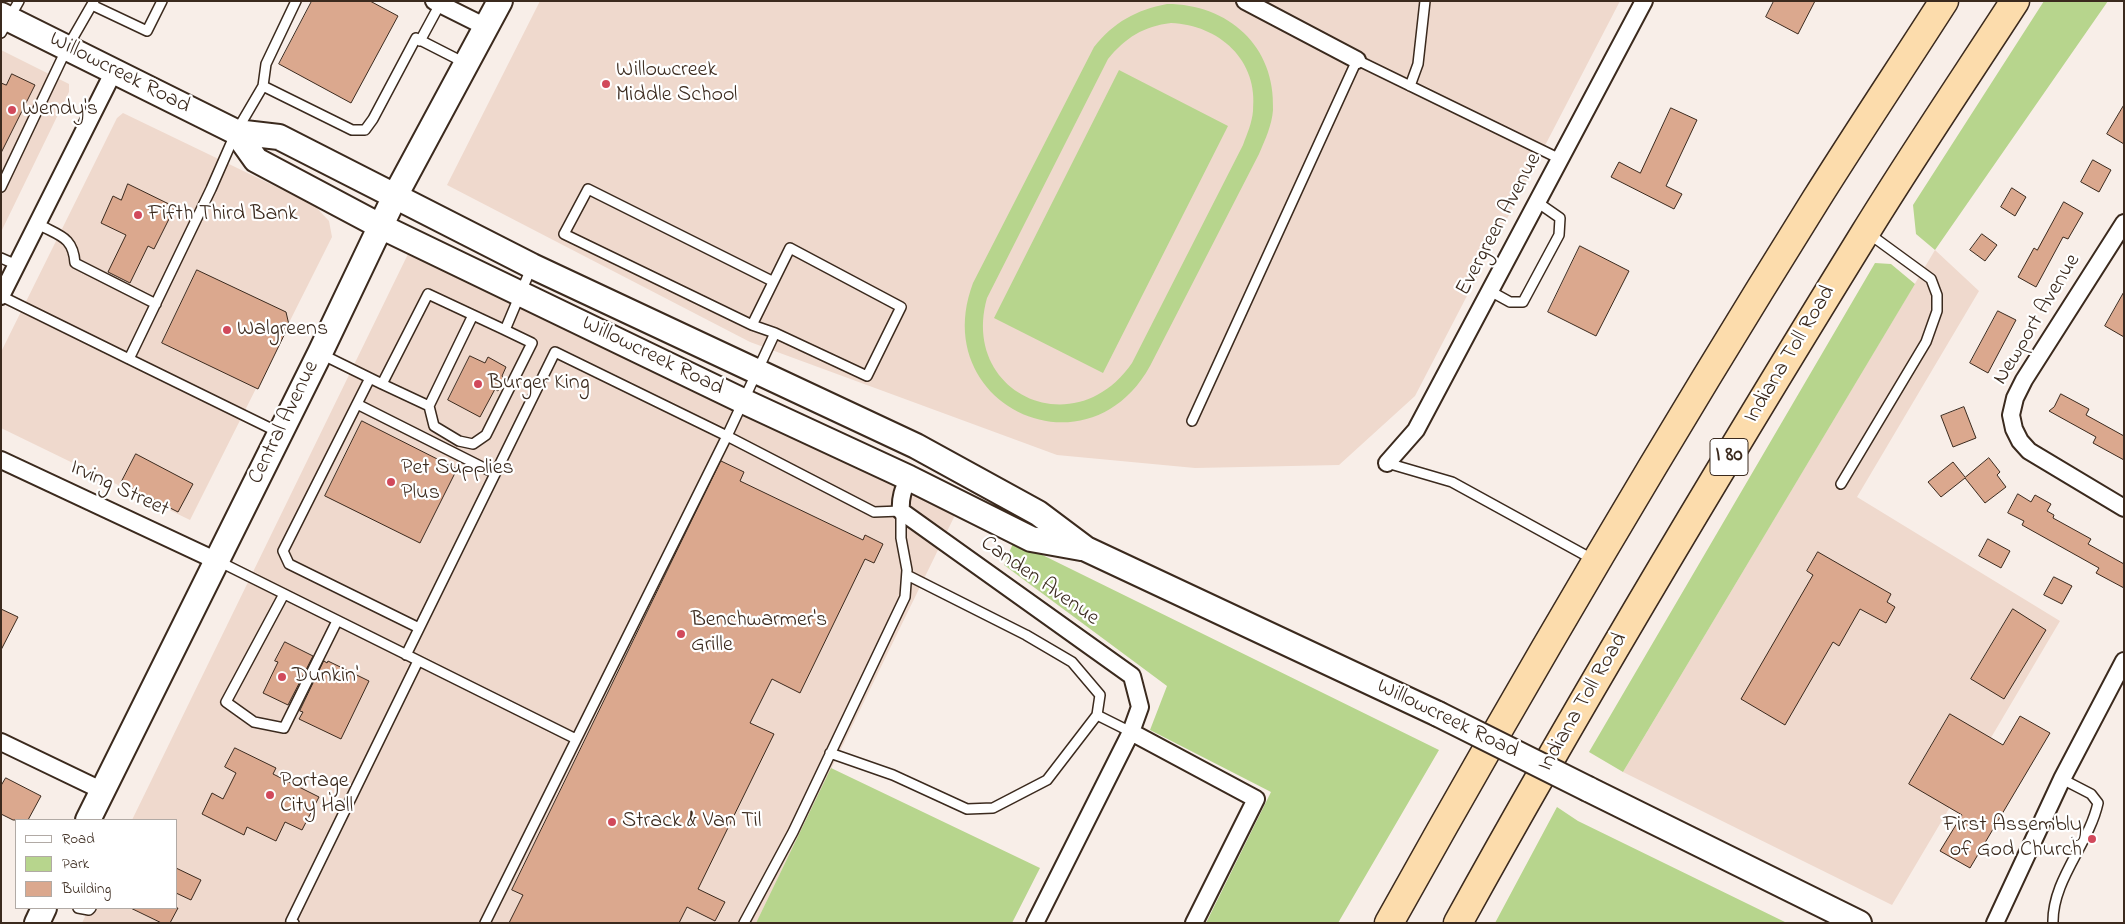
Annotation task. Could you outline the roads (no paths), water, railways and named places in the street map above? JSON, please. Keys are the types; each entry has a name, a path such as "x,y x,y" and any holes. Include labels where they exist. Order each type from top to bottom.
{"highway":[{"path":"1389,923 1474,770 1597,561 1815,200 1944,1"},
{"name":"Indiana Toll Road","path":"1460,921 1596,681 1866,231 2015,1"}],"main road":[{"name":"Central Avenue","path":"88,819 320,353 395,196 500,1"},
{"name":"Willowcreek Road","path":"7,17 236,132 279,137 532,266 916,446 1038,513 1086,549 1438,714 1859,923"},
{"name":"Willowcreek Road","path":"236,132 256,160 380,226 743,401 909,478 1031,539 1086,549"},
{"path":"37,923 44,909"}],"street":[{"path":"1245,1 1357,60"},
{"name":"Evergreen Avenue","path":"1387,464 1416,430 1643,2"},
{"path":"437,3 486,27"},
{"path":"1,296 114,71"},
{"name":"Newport Avenue","path":"2124,223 2024,380 2015,398 2011,415 2014,429 2029,451 2124,508"},
{"name":"Irving Street","path":"1,460 217,561"},
{"path":"901,511 900,500 902,490 909,478"},
{"name":"Canden Avenue","path":"901,511 1132,676 1140,707 1131,732 1035,923"},
{"path":"1995,923 2062,779 2124,662"},
{"path":"1131,732 1256,799 1194,923"},
{"path":"1,742 102,791"}],"lane":[{"path":"1,187 67,48 93,3 148,31 162,1"},
{"path":"129,359 236,132 263,86 266,64 296,1"},
{"path":"1410,86 1418,64 1425,1"},
{"path":"420,41 437,3"},
{"path":"263,86 352,130 364,130 373,119 416,38 467,64"},
{"path":"1192,421 1357,60 1560,159"},
{"path":"752,325 790,248 901,307 868,376 775,333 752,325 564,234 588,189 772,282"},
{"path":"1490,291 1510,302 1523,302 1559,235 1560,218 1537,202"},
{"path":"38,224 68,241 74,248 75,263 156,304"},
{"path":"1841,484 1926,342 1937,311 1937,295 1931,279 1866,231"},
{"path":"1,258 17,265"},
{"path":"505,330 532,266"},
{"path":"382,384 428,294 473,315 505,330 532,343 486,435 473,444 459,441 444,434 434,426 429,406 473,315"},
{"path":"1,296 280,433"},
{"path":"485,923 727,436 775,333"},
{"path":"406,655 555,352 727,436 874,512 901,511 901,538 907,575 905,598 793,832 744,923"},
{"path":"320,353 429,406"},
{"path":"370,378 283,551 289,564 419,628"},
{"path":"357,404 494,473"},
{"path":"1387,464 1452,482 1597,561"},
{"path":"217,561 576,739"},
{"path":"830,753 893,775 967,809 993,808 1047,780 1097,714 1100,695 1072,662 1026,635 907,575"},
{"path":"284,594 226,702 254,722 284,728 337,621"},
{"path":"294,923 291,921 418,661"},
{"path":"1097,714 1131,732"},
{"path":"2052,923 2052,908 2094,817 2098,803 2091,794 2062,779"}],"place":[{"name":"Willowcreek Middle School","path":"606,84"},
{"name":"Wendy's","path":"12,110"},
{"name":"Fifth Third Bank","path":"138,215"},
{"name":"Walgreens","path":"227,330"},
{"name":"Burger King","path":"478,384"},
{"name":"Pet Supplies Plus","path":"391,482"},
{"name":"Benchwarmer's Grille","path":"681,634"},
{"name":"Dunkin'","path":"282,677"},
{"name":"Portage City Hall","path":"270,795"},
{"name":"Strack & Van Til","path":"612,822"},
{"name":"First Assembly of God Church","path":"2092,839"}]}
